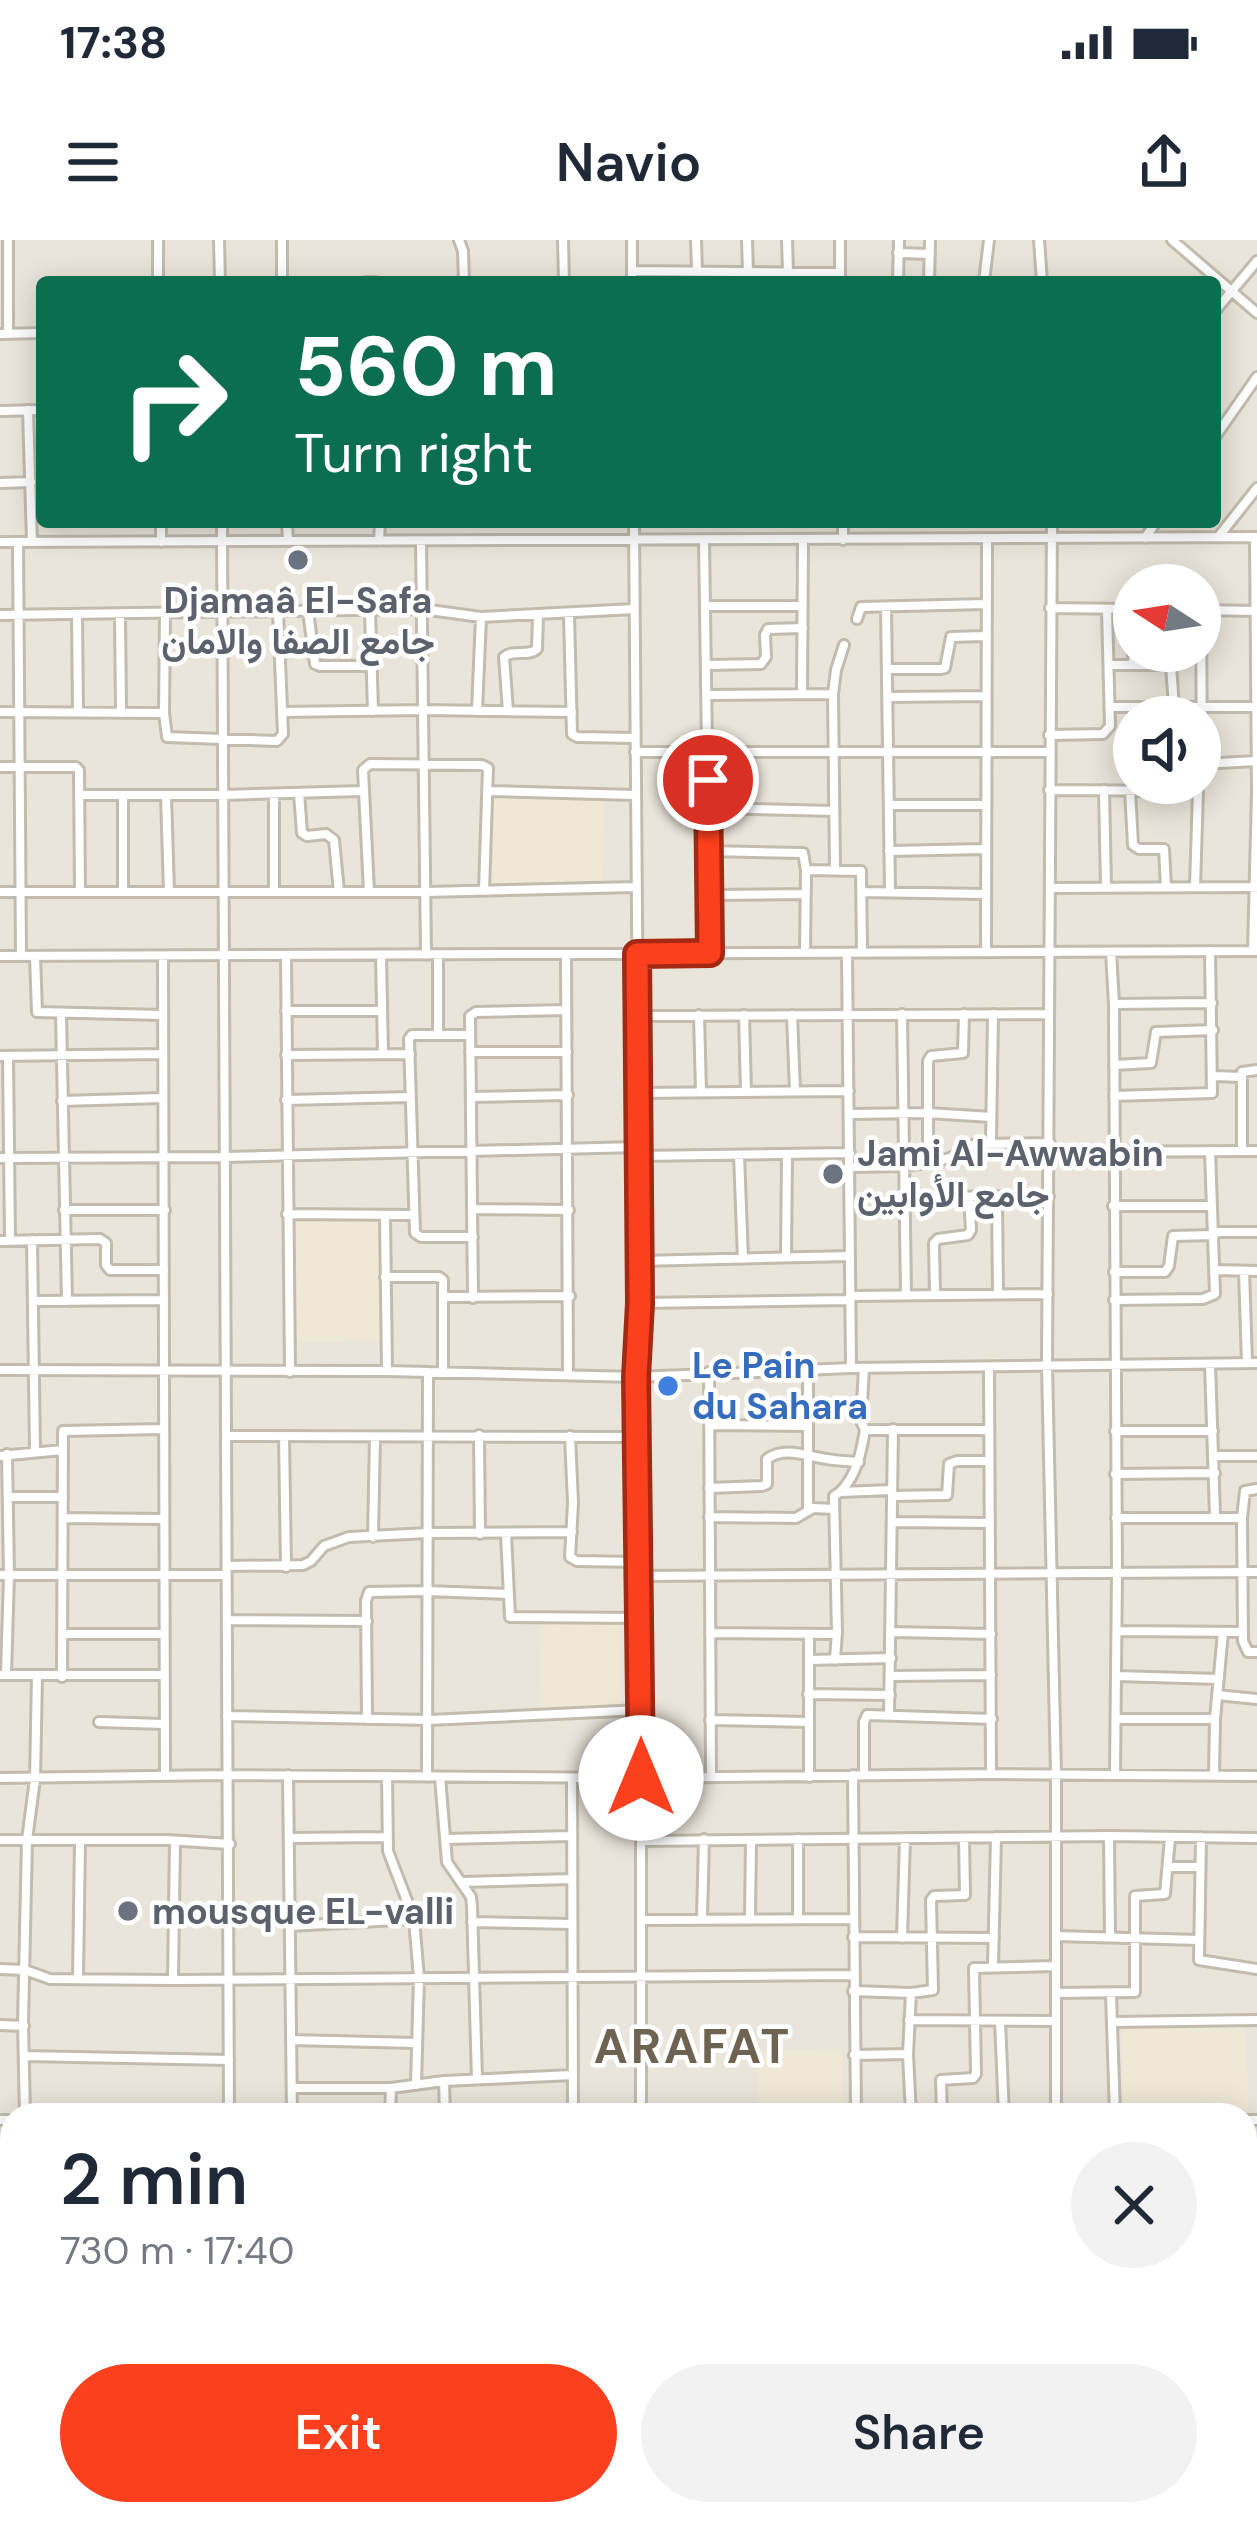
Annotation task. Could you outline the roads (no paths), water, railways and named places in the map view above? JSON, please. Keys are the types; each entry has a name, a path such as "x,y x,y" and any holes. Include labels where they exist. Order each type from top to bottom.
{"street":[{"path":"8,240 4,334 36,334"},
{"path":"158,240 158,276"},
{"path":"219,240 220,276"},
{"path":"282,240 282,276"},
{"path":"460,240 464,276"},
{"path":"563,240 564,276"},
{"path":"632,240 632,276"},
{"path":"696,240 697,271"},
{"path":"747,240 748,272"},
{"path":"787,240 788,272"},
{"path":"840,240 840,276"},
{"path":"898,240 898,276"},
{"path":"929,276 930,240"},
{"path":"985,276 989,240"},
{"path":"1039,240 1042,276"},
{"path":"1172,240 1214,276"},
{"path":"898,253 930,254"},
{"path":"1221,304 1257,261"},
{"path":"632,271 830,276"},
{"path":"1221,282 1257,313"},
{"path":"1221,428 1257,377"},
{"path":"28,410 32,542"},
{"path":"0,411 36,410"},
{"path":"0,483 36,476"},
{"path":"1218,538 1257,488"},
{"path":"161,528 161,542"},
{"path":"222,528 229,2103"},
{"path":"287,528 288,541"},
{"path":"379,541 380,528"},
{"path":"634,528 641,2103"},
{"path":"843,528 843,540"},
{"path":"1052,528 1047,1366 1056,2103"},
{"path":"1145,538 1152,528"},
{"path":"0,542 1256,537 1257,611 1255,951 0,956"},
{"path":"986,952 987,538"},
{"path":"704,540 710,953"},
{"path":"802,540 802,694"},
{"path":"421,541 426,955"},
{"path":"18,542 21,956"},
{"path":"857,619 861,607 986,604"},
{"path":"706,606 802,606"},
{"path":"886,607 890,892"},
{"path":"1050,608 1113,609"},
{"path":"0,615 422,610 481,617 634,609"},
{"path":"1049,735 1103,734 1110,726 1107,609"},
{"path":"370,610 373,711"},
{"path":"1221,610 1257,611"},
{"path":"165,613 167,737 277,741 284,734 278,611"},
{"path":"308,611 316,664 371,666"},
{"path":"77,614 78,712"},
{"path":"121,614 121,712"},
{"path":"569,614 572,734 635,738"},
{"path":"508,711 504,657 537,649 538,615"},
{"path":"477,710 481,617"},
{"path":"707,665 761,664 768,629 803,628"},
{"path":"887,669 945,668 951,638 986,636"},
{"path":"835,869 832,694 844,645"},
{"path":"707,695 832,694"},
{"path":"887,697 985,696"},
{"path":"1221,707 1257,707"},
{"path":"0,712 164,713"},
{"path":"283,712 572,712"},
{"path":"635,752 1048,752"},
{"path":"1221,763 1256,761"},
{"path":"369,892 365,766 488,768 484,891"},
{"path":"0,767 79,770 80,892"},
{"path":"1049,790 1113,790"},
{"path":"1104,790 1106,887"},
{"path":"79,795 363,791"},
{"path":"487,791 636,795"},
{"path":"299,793 302,832 326,834 334,840 339,892"},
{"path":"274,794 274,892"},
{"path":"123,795 123,892"},
{"path":"166,795 169,892"},
{"path":"1131,804 1133,845 1164,849 1166,887"},
{"path":"1196,887 1197,804"},
{"path":"889,805 985,805"},
{"path":"708,808 834,811"},
{"path":"890,851 985,849"},
{"path":"708,851 805,855 806,953"},
{"path":"806,870 861,871 862,953"},
{"path":"0,892 425,892 637,886"},
{"path":"1051,888 1256,887"},
{"path":"862,892 986,894"},
{"path":"709,895 806,895"},
{"path":"1114,1096 1210,1094 1214,1089 1210,951"},
{"path":"1111,952 1117,1573 1114,1774"},
{"path":"848,953 851,1368"},
{"path":"566,954 568,1373"},
{"path":"286,955 290,1372"},
{"path":"381,955 382,1054"},
{"path":"438,955 438,1035"},
{"path":"35,956 35,1008 40,1013 163,1015"},
{"path":"163,956 165,1776"},
{"path":"1114,1004 1212,1003"},
{"path":"473,1298 470,1016 476,1012 566,1010"},
{"path":"286,1011 382,1011"},
{"path":"62,1013 67,1301"},
{"path":"902,1014 906,1295"},
{"path":"928,1163 928,1061 931,1056 963,1053 964,1014"},
{"path":"991,1142 993,1014"},
{"path":"637,1016 1049,1014"},
{"path":"744,1015 746,1091"},
{"path":"792,1015 795,1091"},
{"path":"699,1016 701,1092"},
{"path":"1114,1065 1151,1063 1154,1035 1159,1031 1213,1030"},
{"path":"469,1035 410,1036 410,1054 417,1236 472,1237"},
{"path":"470,1052 567,1052"},
{"path":"162,1054 4,1056 5,1241 100,1238 106,1243 110,1270 164,1270"},
{"path":"286,1055 410,1054"},
{"path":"1242,1151 1241,1077 1245,1070 1257,1070"},
{"path":"1214,1076 1241,1077"},
{"path":"638,1093 849,1090"},
{"path":"471,1097 568,1095"},
{"path":"286,1100 411,1097"},
{"path":"62,1101 163,1098"},
{"path":"850,1114 992,1117"},
{"path":"850,1166 928,1163 991,1142 1114,1152 1257,1150"},
{"path":"5,1158 568,1148 739,1155 850,1153"},
{"path":"1114,1300 1213,1297 1210,1151"},
{"path":"786,1257 788,1154"},
{"path":"739,1155 743,1259"},
{"path":"935,1295 934,1243 968,1235 969,1196"},
{"path":"997,1196 998,1294"},
{"path":"905,1197 1049,1196"},
{"path":"1113,1206 1212,1206"},
{"path":"472,1209 569,1210"},
{"path":"64,1210 165,1210"},
{"path":"286,1214 414,1215"},
{"path":"385,1215 387,1371"},
{"path":"1114,1272 1165,1272 1173,1236 1257,1232"},
{"path":"32,1240 35,1451"},
{"path":"639,1261 850,1256"},
{"path":"1215,1270 1257,1271"},
{"path":"0,1370 636,1377 851,1368 1252,1363 1244,1270"},
{"path":"385,1277 441,1278 443,1372"},
{"path":"640,1303 1048,1294"},
{"path":"443,1297 570,1296"},
{"path":"34,1301 164,1300"},
{"path":"1210,1364 1215,1516"},
{"path":"836,1660 834,1496 847,1486 859,1462 866,1430 861,1421 864,1368"},
{"path":"989,1368 991,1774"},
{"path":"808,1370 808,1509"},
{"path":"427,1777 428,1372"},
{"path":"709,1372 711,1777"},
{"path":"709,1425 807,1426"},
{"path":"62,1677 64,1430 163,1429"},
{"path":"889,1715 893,1429"},
{"path":"866,1430 989,1430"},
{"path":"1115,1431 1214,1431"},
{"path":"479,1435 480,1534"},
{"path":"227,1436 639,1437"},
{"path":"284,1436 286,1567"},
{"path":"570,1436 569,1554 573,1560 638,1562"},
{"path":"373,1537 375,1437"},
{"path":"62,1450 3,1455 8,1497 3,1675 164,1675"},
{"path":"709,1488 767,1484 769,1455 807,1453 859,1462"},
{"path":"1215,1456 1257,1456"},
{"path":"840,1492 947,1495 950,1464 989,1461"},
{"path":"1115,1474 1215,1473"},
{"path":"1257,1489 1245,1491 1242,1518 1244,1648 1257,1652"},
{"path":"8,1497 63,1497"},
{"path":"709,1517 796,1518 808,1509 834,1509"},
{"path":"1116,1517 1242,1518"},
{"path":"63,1518 164,1519"},
{"path":"892,1522 990,1523"},
{"path":"5,1574 164,1575 286,1567 311,1562 324,1546 349,1537 572,1532"},
{"path":"506,1534 508,1614 512,1618 640,1618"},
{"path":"638,1576 1257,1572"},
{"path":"367,1719 368,1592 509,1594"},
{"path":"227,1620 368,1621"},
{"path":"1117,1631 1243,1632"},
{"path":"892,1632 991,1634"},
{"path":"710,1633 837,1634"},
{"path":"1214,1775 1223,1633"},
{"path":"63,1634 164,1634"},
{"path":"808,1634 809,1777"},
{"path":"808,1660 891,1658"},
{"path":"891,1676 991,1675"},
{"path":"25,2103 27,1840 37,1676"},
{"path":"1116,1676 1219,1679"},
{"path":"808,1694 890,1695"},
{"path":"1217,1695 1257,1699"},
{"path":"227,1716 428,1720 641,1710"},
{"path":"856,2103 854,1839 865,1718 869,1714 992,1719"},
{"path":"1116,1719 1215,1719"},
{"path":"710,1720 808,1722"},
{"path":"99,1723 164,1724"},
{"path":"288,1775 292,2103"},
{"path":"387,1776 386,1837 414,1919 419,1978 416,2085"},
{"path":"0,1778 1257,1776"},
{"path":"440,1777 447,1862 471,1897 477,2079"},
{"path":"572,1778 573,2103"},
{"path":"445,1839 572,1836"},
{"path":"1109,1836 1110,1937"},
{"path":"289,1838 386,1837"},
{"path":"993,1966 996,1837"},
{"path":"1201,1837 1201,1962 1257,1969"},
{"path":"902,1938 905,1838"},
{"path":"853,1991 933,1990 932,1897 965,1895 964,1838"},
{"path":"1056,1994 1135,1992 1135,1896 1166,1894 1170,1838"},
{"path":"641,1840 1257,1838"},
{"path":"702,1918 704,1839"},
{"path":"798,1839 798,1917"},
{"path":"0,1840 230,1844"},
{"path":"78,1979 80,1840"},
{"path":"750,1918 751,1840"},
{"path":"173,1980 175,1841"},
{"path":"1168,1867 1200,1867"},
{"path":"460,1882 572,1880"},
{"path":"290,1926 414,1919"},
{"path":"641,1920 853,1919"},
{"path":"472,1922 572,1924"},
{"path":"1056,1936 1199,1940"},
{"path":"853,1937 994,1938"},
{"path":"942,2103 941,2080 976,2074 974,1968 1056,1966"},
{"path":"0,1969 26,1970 50,1979 173,1980 853,1975"},
{"path":"910,1993 910,2103"},
{"path":"1111,1994 1115,2103"},
{"path":"909,2020 1056,2021"},
{"path":"1112,2022 1257,2020"},
{"path":"1000,2021 1003,2103"},
{"path":"0,2025 24,2026"},
{"path":"291,2040 416,2043"},
{"path":"854,2056 908,2054"},
{"path":"24,2056 229,2060"},
{"path":"292,2088 392,2088 573,2075"},
{"path":"444,2081 445,2103"},
{"path":"391,2103 392,2088"}],"place":[{"name":"Djamaâ El-Safa جامع الصفا والامان","path":"298,560"},
{"name":"Jami Al-Awwabin جامع الأوابين","path":"833,1174"},
{"name":"Le Pain du Sahara","path":"668,1386"},
{"name":"mousque EL-valli","path":"128,1911"}],"district":[{"name":"ARAFAT","path":"693,2046"}]}
